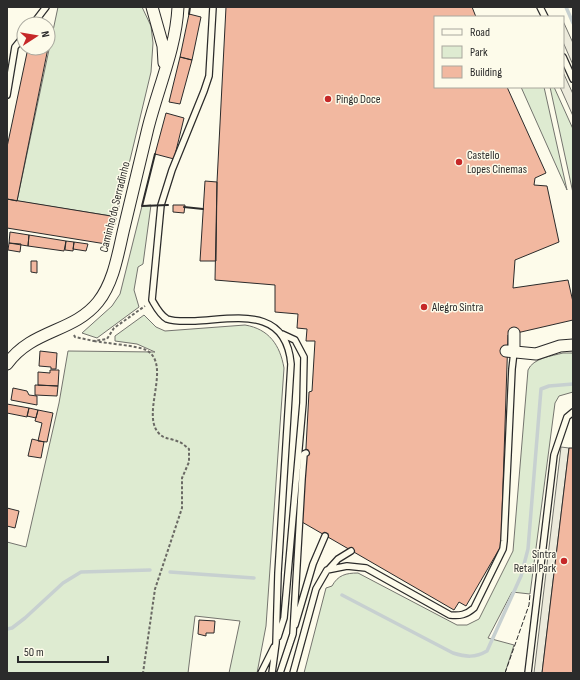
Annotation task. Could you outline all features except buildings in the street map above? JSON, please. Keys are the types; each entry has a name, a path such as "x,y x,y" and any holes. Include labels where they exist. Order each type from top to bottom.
{"street":[{"path":"152,7 163,46 164,70"},
{"name":"Caminho do Serradinho","path":"7,364 24,345 68,325 90,312 108,287 176,28 178,7"},
{"path":"514,333 510,351 536,354 560,346 573,345"}],"lane":[{"path":"39,16 46,7"},
{"path":"213,7 207,81 193,122 172,170 161,205 152,300 159,312 168,319 185,321 242,317 258,319 272,326 281,334 294,340 304,357 303,403 284,618 276,643 261,673"},
{"path":"540,7 544,16"},
{"path":"7,95 16,47"},
{"path":"564,59 573,79"},
{"path":"272,673 276,643 278,572 291,364 287,344 281,334"},
{"path":"327,570 347,566 366,568 450,615 459,616 468,613 474,608 503,549 512,369 510,351"},
{"path":"528,673 554,455 567,417 573,412"},
{"path":"293,634 302,479 304,454 306,453"},
{"path":"280,673 313,564 325,536"},
{"path":"293,673 316,589 327,570 338,559 351,551"}],"path":[{"path":"94,341 107,339 114,328 152,300"},
{"path":"68,325 76,337 146,350 156,362 157,378 153,411 154,425 162,436 180,442 189,449 189,462 182,478 182,508 155,590 143,673"}],"green space":[{"path":"58,7 142,7 151,26 153,43 151,72 118,210 111,216 17,201 48,56 56,56 56,16"},
{"path":"521,88 544,88 567,190"},
{"path":"550,88 554,88 573,129 573,193"},
{"path":"151,205 143,264 138,267 134,290 139,307 97,338 82,333 112,306 120,294 142,206"},
{"path":"144,315 156,327 165,331 245,325 253,327 267,334 280,352 284,368 266,626 257,673 229,673 240,621 195,616 188,673 7,673 7,542 26,547 59,403 68,351 155,352 137,344 115,341 115,336"},
{"path":"563,353 573,353 573,392 559,396 555,403 530,594 512,592 488,638 514,645 505,673 304,673 326,588 332,586 337,579 346,574 358,573 457,625 467,625 479,619 513,551 528,370 530,366 538,360"}],"shaded area":[{"path":"564,23 573,43 573,65 564,44"},
{"path":"564,74 573,94 573,116 560,88 564,88"},
{"path":"561,447 569,448 542,673 534,673"}],"waterway":[{"path":"566,7 573,23"},
{"path":"342,595 453,653 470,656 478,655 487,651 521,576 528,549 541,389 549,386 573,384"},
{"path":"7,629 12,628 25,618 63,583 81,572 150,570"},
{"path":"170,572 254,578"}],"fence":[{"path":"505,673 529,605 530,594"}],"wall":[{"path":"189,14 190,7"},
{"path":"155,154 142,206 168,205"},
{"path":"184,207 203,209"}],"place":[{"name":"Pingo Doce","path":"328,99"},
{"name":"Castello Lopes Cinemas","path":"459,162"},
{"name":"Alegro Sintra","path":"424,307"},
{"name":"Sintra Retail Park","path":"564,561"}]}
